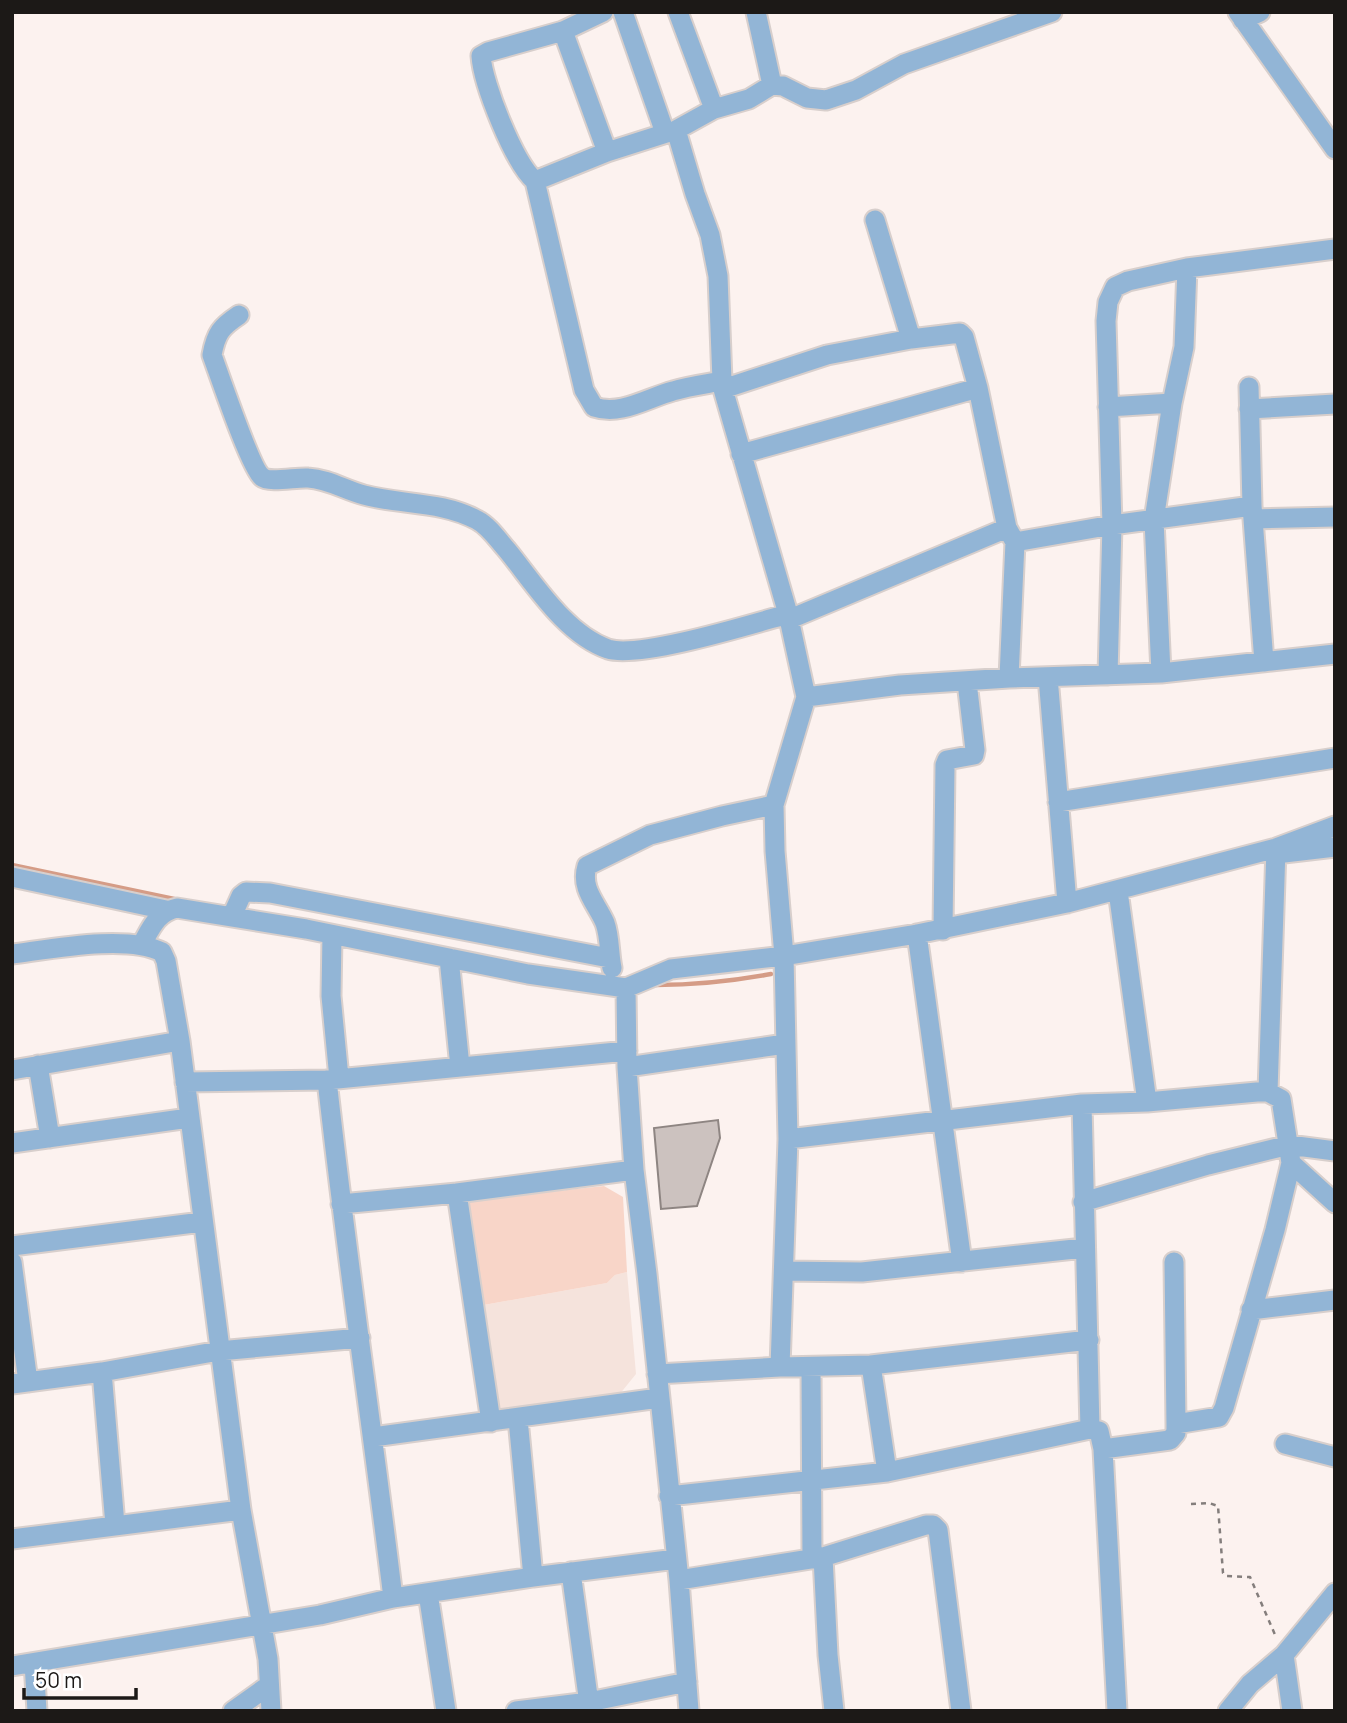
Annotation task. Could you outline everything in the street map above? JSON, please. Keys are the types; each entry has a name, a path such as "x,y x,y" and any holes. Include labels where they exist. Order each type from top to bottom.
{"street":[{"path":"603,12 564,31 481,56 498,116 526,173 535,181 584,390 594,407 605,411 622,409 674,390 722,385 827,355 960,333 964,337 978,388 1011,535 1009,678"},
{"path":"623,12 710,235 718,276 722,385 789,616 806,697 774,805 784,956 788,1139 780,1367"},
{"path":"678,12 714,109"},
{"path":"756,12 772,85"},
{"path":"535,181 607,152 670,132 714,109 749,99 772,85 783,86 807,98 826,100 856,90 904,64 1004,20 1052,12"},
{"path":"1247,15 1335,149"},
{"path":"564,31 607,152"},
{"path":"875,220 911,339"},
{"path":"1108,675 1111,526 1107,321 1108,302 1115,287 1128,281 1187,268 1335,249"},
{"path":"1161,673 1154,520 1172,403 1184,347 1187,268"},
{"path":"239,315 223,326 215,339 212,355 250,456 262,478 269,481 295,477 319,479 364,495 410,501 461,513 479,521 493,534 552,606 584,637 609,649 633,650 789,616 1011,535 1252,513 1335,517"},
{"path":"1249,387 1252,513 1264,662"},
{"path":"741,454 978,388"},
{"path":"1108,407 1172,403"},
{"path":"1249,409 1335,404"},
{"path":"806,697 900,685 1161,673 1335,654"},
{"path":"1048,677 1067,903"},
{"path":"943,929 945,765 947,760 974,755 975,750 967,682"},
{"path":"1059,802 1335,758"},
{"path":"689,1711 676,1559 634,1170 621,987 610,958 604,922 592,903 585,873 587,866 650,835 774,805"},
{"path":"12,877 166,910 177,908 232,916 528,974 621,987 671,969 784,956 917,934 1067,903 1276,851 1335,826"},
{"path":"1276,851 1335,847"},
{"path":"1268,1092 1276,851"},
{"path":"1118,891 1147,1102"},
{"path":"232,916 241,896 246,892 270,893 610,958"},
{"path":"142,944 156,919 166,910"},
{"path":"917,934 962,1262"},
{"path":"332,935 333,1079 341,1203 393,1598"},
{"path":"12,954 59,948 142,944 162,952 166,961 180,1041 241,1510 269,1668 271,1711"},
{"path":"449,958 460,1067"},
{"path":"12,1070 180,1041"},
{"path":"185,1082 333,1079 460,1067 627,1059 785,1044"},
{"path":"38,1065 50,1138"},
{"path":"788,1139 1082,1104 1147,1102 1268,1092 1280,1099 1290,1154 1275,1230 1224,1408 1219,1417 1176,1424"},
{"path":"1082,1104 1090,1429"},
{"path":"12,1143 190,1118"},
{"path":"1083,1202 1208,1165 1335,1151"},
{"path":"1290,1154 1335,1203"},
{"path":"341,1203 457,1193 634,1170"},
{"path":"457,1193 491,1422"},
{"path":"12,1246 202,1222"},
{"path":"784,1271 862,1272 1084,1248"},
{"path":"12,1262 20,1383 102,1372 219,1351 360,1338"},
{"path":"1102,1449 1174,1438 1174,1262"},
{"path":"1251,1310 1335,1300"},
{"path":"657,1374 871,1365 1089,1340"},
{"path":"871,1365 887,1472"},
{"path":"811,1367 812,1481 834,1711"},
{"path":"102,1372 115,1525"},
{"path":"373,1437 659,1398"},
{"path":"518,1419 533,1577"},
{"path":"669,1496 887,1472 1090,1429 1099,1430 1117,1711"},
{"path":"1285,1444 1335,1457"},
{"path":"12,1539 241,1510"},
{"path":"678,1580 818,1558 933,1525 939,1530 961,1711"},
{"path":"12,1666 320,1615 428,1592 676,1559"},
{"path":"571,1572 590,1707"},
{"path":"428,1592 446,1711"},
{"path":"1228,1711 1250,1684 1284,1655 1335,1593"},
{"path":"1284,1655 1292,1711"},
{"path":"34,1663 37,1711"},
{"path":"516,1711 590,1707 687,1682"},
{"path":"233,1711 268,1686"}],"path":[{"path":"1191,1504 1209,1503 1218,1506 1223,1573 1226,1576 1250,1577 1284,1655"}],"shaded area":[{"path":"604,1186 623,1197 627,1272 615,1275 607,1283 478,1306 463,1201"},
{"path":"627,1272 636,1374 619,1395 493,1412 478,1306 607,1283 615,1275"}],"building":[{"path":"718,1120 720,1138 697,1206 661,1209 654,1128"}],"waterway":[{"path":"12,865 179,900"},
{"path":"656,985 713,982 771,974"}]}
